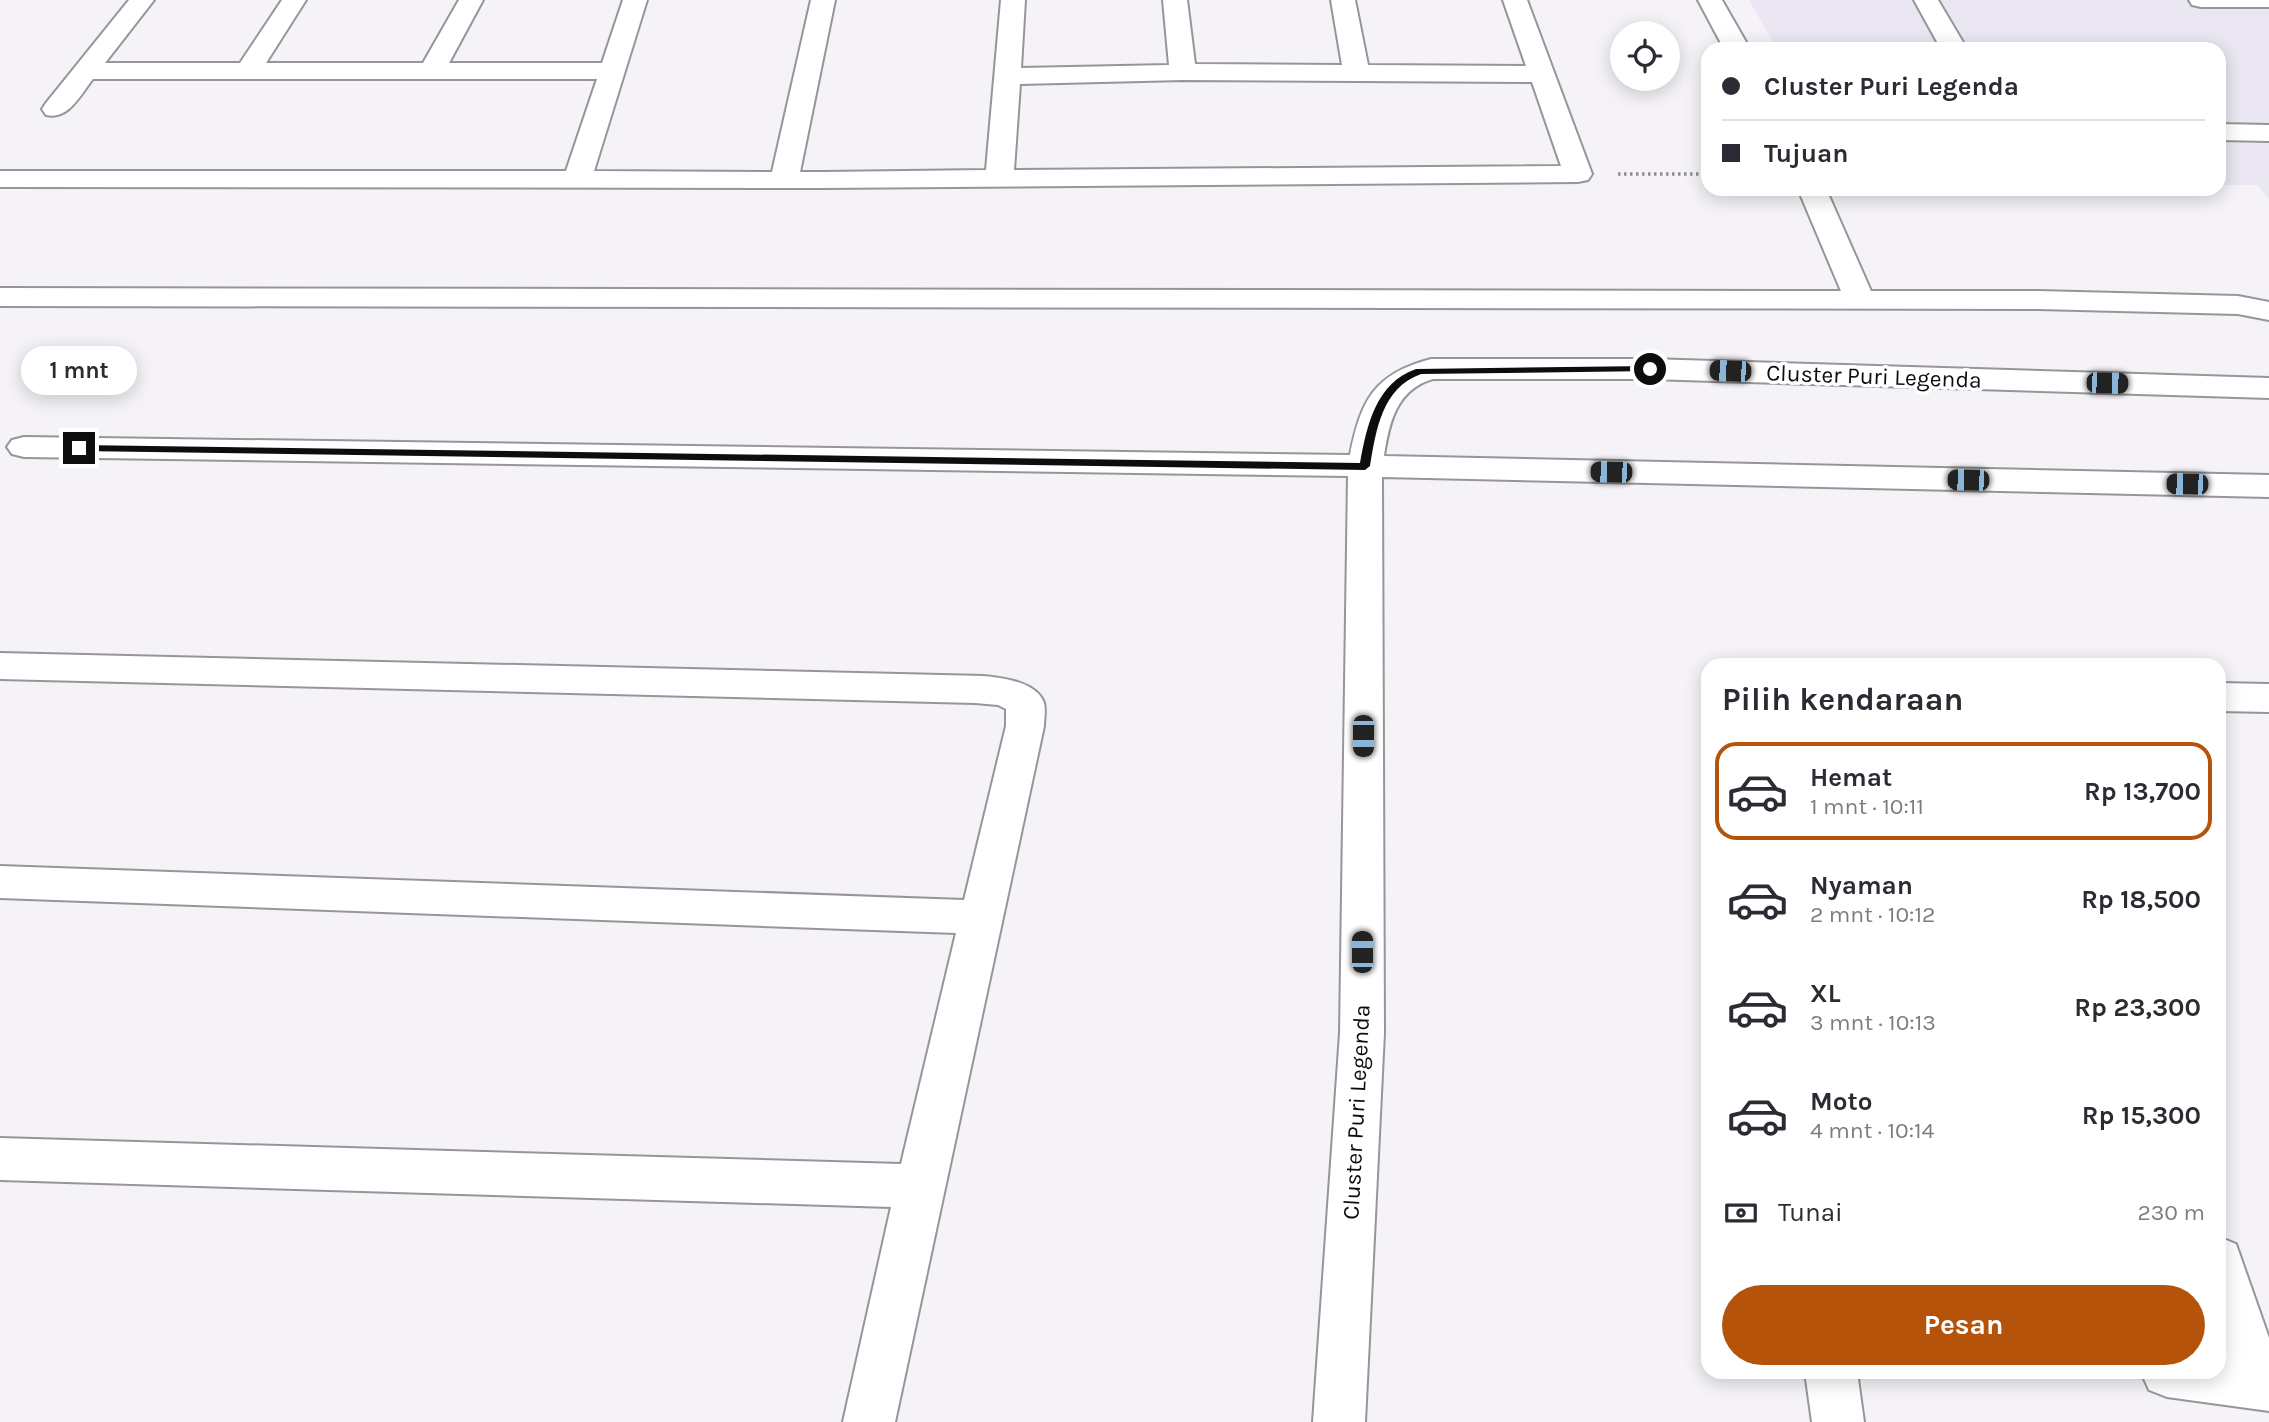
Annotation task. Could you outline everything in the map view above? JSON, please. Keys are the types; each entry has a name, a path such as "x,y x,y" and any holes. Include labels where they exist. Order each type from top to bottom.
{"street":[{"path":"55,109 142,0"},
{"path":"248,71 294,0"},
{"path":"432,71 471,0"},
{"path":"577,180 635,0"},
{"path":"784,180 823,0"},
{"path":"999,179 1013,0"},
{"path":"1175,0 1183,72"},
{"path":"1343,0 1356,73"},
{"path":"0,179 784,180 1578,174 1515,0"},
{"path":"1710,0 1733,42"},
{"path":"1926,0 1950,42"},
{"path":"2201,0 2269,0"},
{"path":"2251,0 2269,21"},
{"path":"85,71 612,71"},
{"path":"1008,76 1183,72 1544,74"},
{"path":"2226,132 2269,133"},
{"path":"1815,196 1860,300"},
{"path":"0,297 2038,300 2238,305 2269,311"},
{"name":"Cluster Puri Legenda","path":"1339,1422 1362,1033 1365,466 1370,438 1381,404 1390,389 1409,375 1431,369 1650,369 2269,388"},
{"path":"24,447 1365,466 2269,486"},
{"path":"0,666 958,689 1017,696 1025,704 1025,726 980,917 869,1422"},
{"path":"2226,697 2269,698"},
{"path":"0,882 980,917"},
{"path":"0,1159 920,1186"},
{"path":"2219,1379 2263,1385 2226,1280"},
{"path":"1832,1379 1838,1422"}],"path":[{"path":"1578,174 1701,174"}],"shaded area":[{"path":"1749,0 2269,0 2269,199 2257,185 2226,185 2226,42 1773,42"}],"route":[{"path":"79,448 1365,466 1370,438 1381,404 1390,389 1409,375 1420,371 1650,369"}]}
